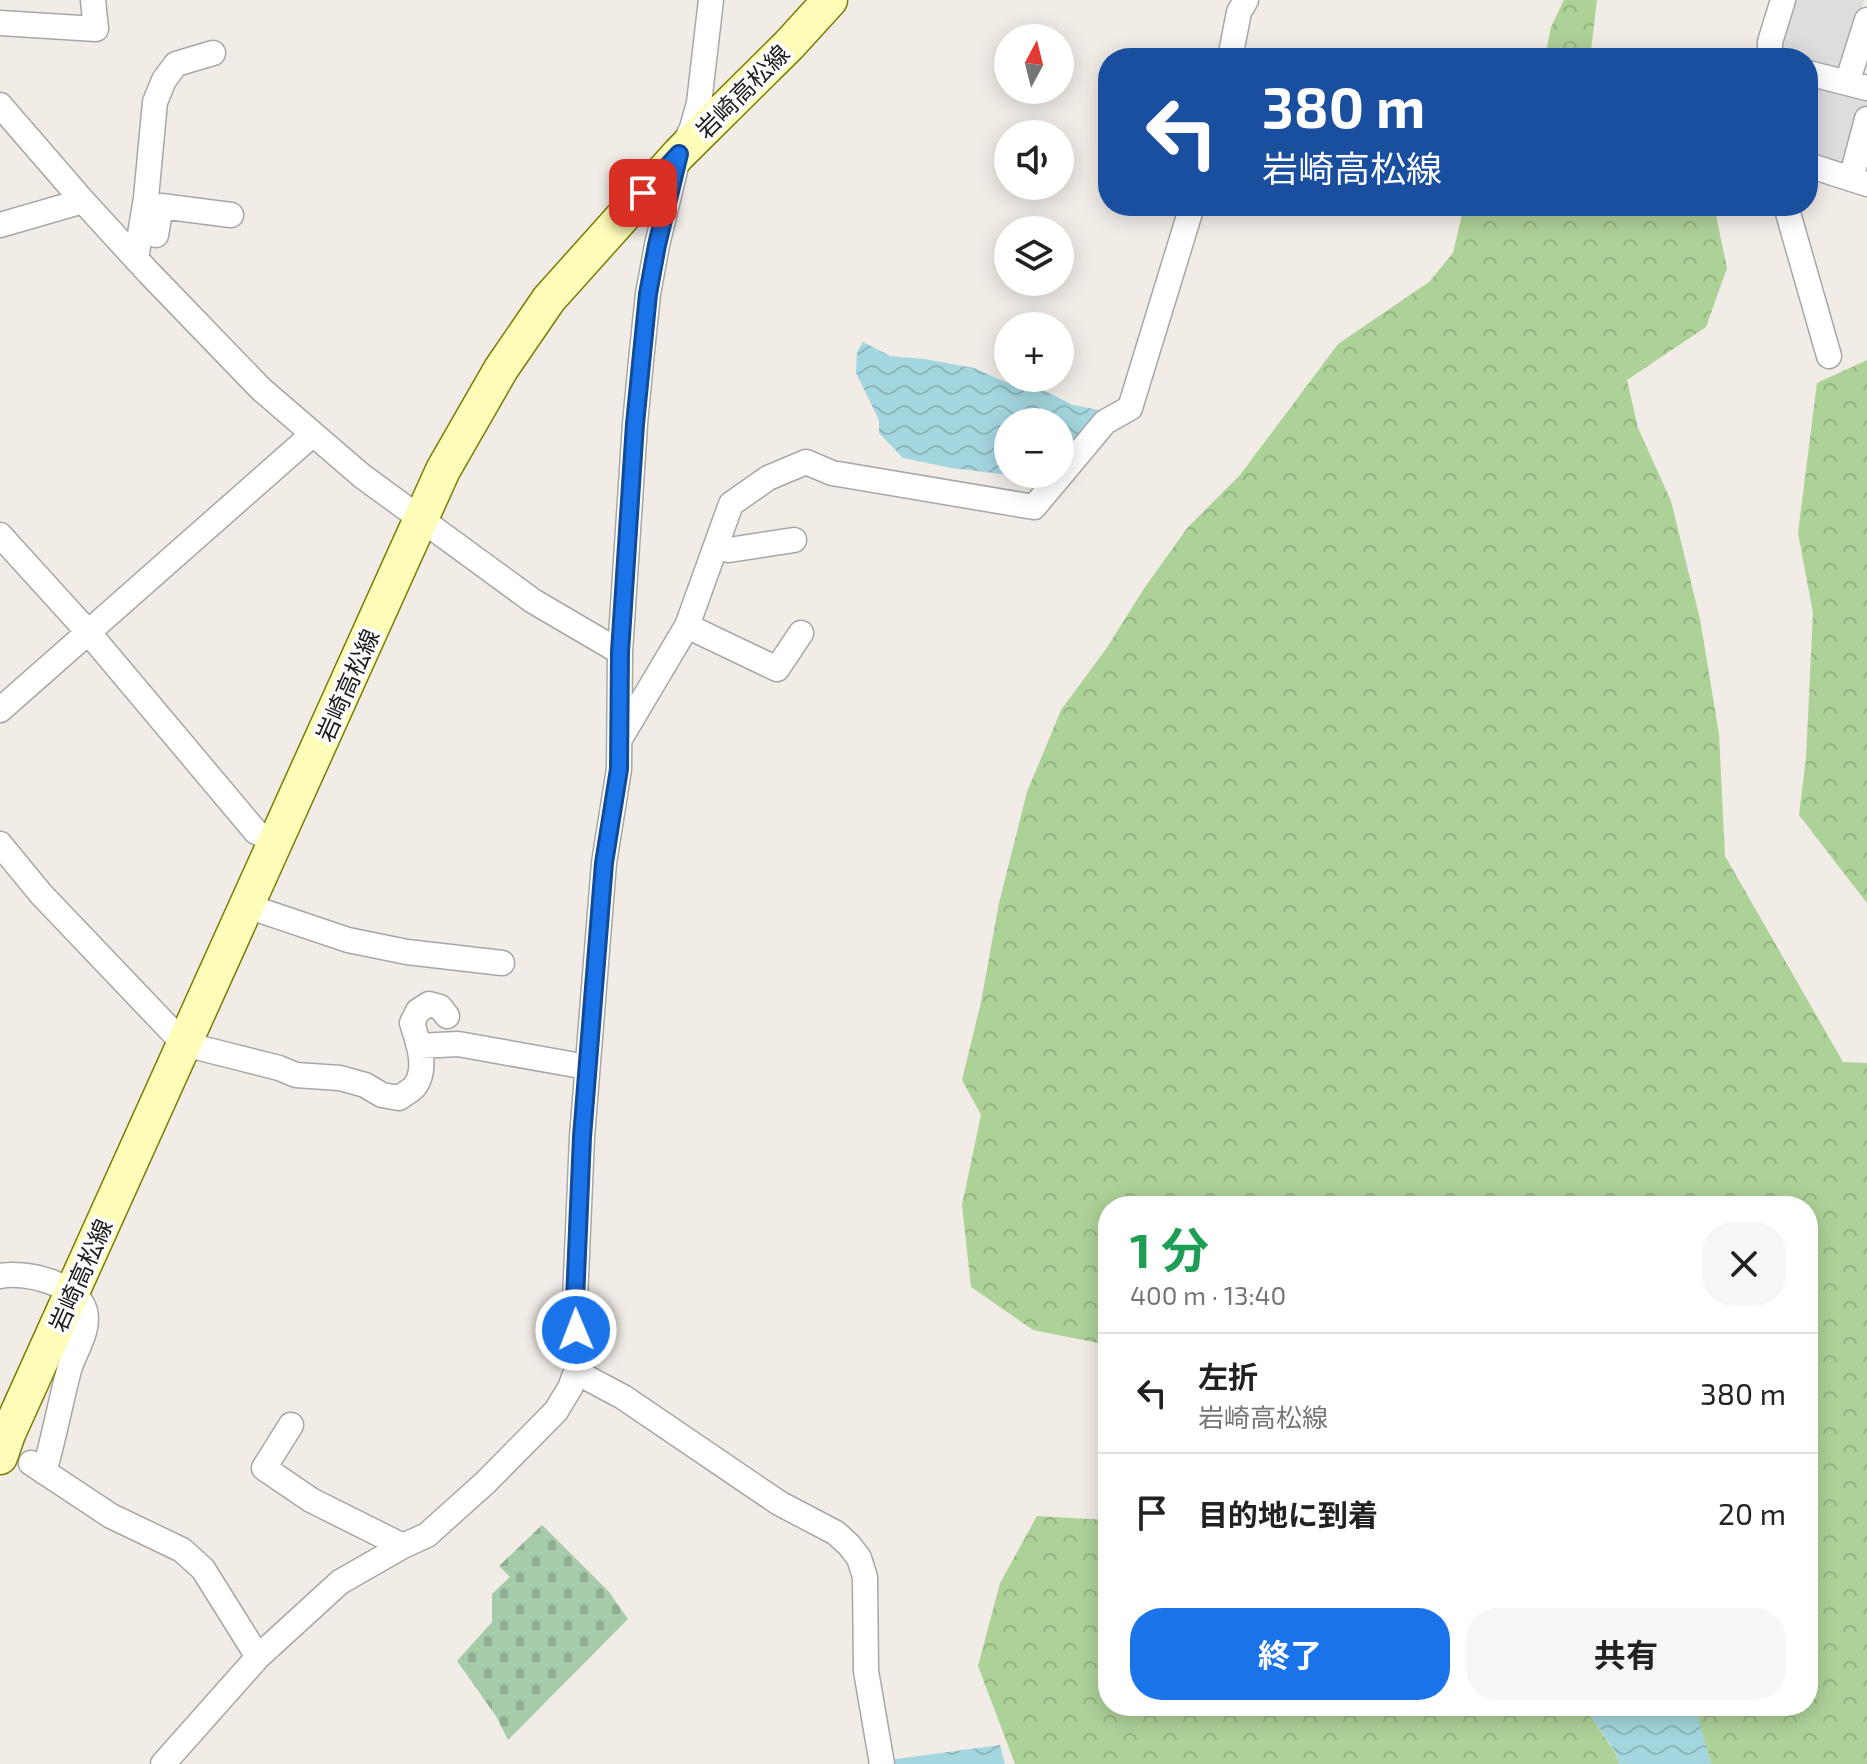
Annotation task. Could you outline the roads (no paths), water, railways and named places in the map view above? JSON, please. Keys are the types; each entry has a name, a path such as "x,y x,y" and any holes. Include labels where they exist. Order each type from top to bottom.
{"main road":[{"name":"岩崎高松線","path":"25,1464 8,1434 443,470 501,369 549,299 679,154 830,0"}],"street":[{"path":"0,23 96,29 93,0"},
{"path":"163,1764 258,1657 340,1582 427,1535 522,1446 556,1411 576,1372 575,1300 582,1137 604,863 619,769 620,652 635,424 648,294 679,154 692,128 699,103 711,0"},
{"path":"1232,48 1239,12 1246,0"},
{"path":"1770,48 1783,0"},
{"path":"1818,75 1857,85 1867,20"},
{"path":"142,266 155,102 164,80 176,64 213,53"},
{"path":"0,105 142,266 261,389 362,476 533,601 620,652"},
{"path":"1818,168 1859,181 1867,119"},
{"path":"0,225 83,201"},
{"path":"142,266 161,206 231,215"},
{"path":"620,739 687,626 731,504 768,478 806,462 832,473 1034,507 1105,422 1130,408 1189,216"},
{"path":"1789,216 1829,356"},
{"path":"0,710 313,434"},
{"path":"0,535 88,632 256,832 277,841"},
{"path":"716,546 729,550 794,540"},
{"path":"687,626 777,669 801,633"},
{"path":"0,844 41,894 184,1044 296,1075 340,1078 365,1085 382,1095 399,1098 414,1088 421,1072 419,1046 412,1023 418,1011 429,1004 440,1007 447,1016"},
{"path":"247,906 348,940 407,952 502,963"},
{"path":"419,1046 458,1044 587,1067"},
{"path":"0,1276 15,1273 46,1280 72,1292 85,1311 85,1329 70,1367 55,1436 25,1464 111,1516 182,1550 203,1569 258,1657"},
{"path":"576,1372 623,1397 779,1503 836,1533 849,1545 859,1558 865,1577 866,1671 882,1764"},
{"path":"291,1425 264,1468 311,1500 403,1546"}],"water":[{"path":"863,342 890,356 974,368 994,377 994,392 1047,392 1073,405 1104,411 1074,444 1074,408 994,408 994,473 903,458 879,433 879,420 856,373 857,352"},
{"path":"1591,1716 1698,1716 1711,1764 1619,1764 1616,1753"},
{"path":"1000,1745 1005,1764 890,1764 889,1760"}]}
